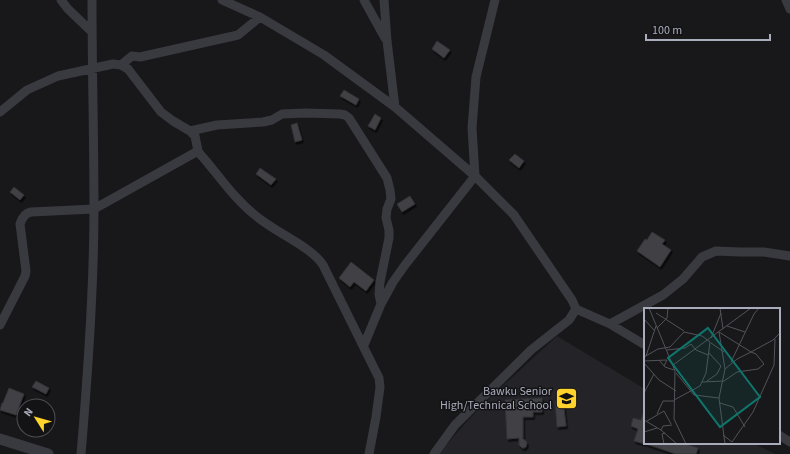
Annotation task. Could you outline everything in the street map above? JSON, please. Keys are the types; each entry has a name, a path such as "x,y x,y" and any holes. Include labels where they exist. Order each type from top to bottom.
{"street":[{"path":"61,0 68,9 92,32"},
{"path":"81,454 89,365 94,209 92,0"},
{"path":"222,0 260,17 324,55 395,107 474,176 514,215 572,300 576,310 610,324 644,344"},
{"path":"364,0 387,41"},
{"path":"384,0 387,41 395,107"},
{"path":"364,345 381,304 393,282 474,176 472,128 476,77 495,0"},
{"path":"786,0 790,9"},
{"path":"121,65 132,56 140,57 238,35 260,17"},
{"path":"0,112 27,90 58,76 112,64 121,65 128,70 161,112 190,131 195,136 198,151 245,207 320,260 364,345 379,378 380,382 376,417 369,454"},
{"path":"190,131 217,125 263,122 272,120 282,114 340,114 349,118 387,178 390,190 391,199 387,209 386,218 389,238 379,294 381,304"},
{"path":"0,325 25,276 26,266 20,224 26,214 31,212 94,209 198,151"},
{"path":"610,324 663,295 683,279 702,257 716,251 764,252 790,256"},
{"path":"434,454 455,425 531,350 569,320 576,310"},
{"path":"780,435 790,442"},
{"path":"0,439 48,454"}],"shaded area":[{"name":"Bawku Senior High/Technical School","path":"557,336 644,388 644,444 754,444 775,454 438,454 481,406"}],"building":[{"path":"437,41 450,50 444,58 432,49"},
{"path":"344,90 359,99 356,105 340,96"},
{"path":"375,114 381,118 375,130 368,126"},
{"path":"297,123 302,140 295,142 291,125"},
{"path":"515,154 524,161 519,168 509,160"},
{"path":"260,168 276,179 271,185 256,174"},
{"path":"14,187 24,195 20,200 10,192"},
{"path":"410,196 415,204 402,212 397,204"},
{"path":"652,232 665,240 662,244 671,250 660,267 637,251"},
{"path":"351,262 374,280 366,291 354,282 350,287 339,278"},
{"path":"36,381 49,388 46,394 32,387"},
{"path":"9,388 24,394 22,398 16,398 16,415 0,410"},
{"path":"542,398 542,412 533,412 533,417 523,417 522,438 527,443 526,447 522,448 519,445 519,438 507,439 505,400"},
{"path":"563,400 566,426 557,427 555,401"},
{"path":"644,411 644,444 634,441 638,429 631,426 633,418 641,420"},
{"path":"646,444 685,444 698,448 696,454 676,454"}],"place":[{"name":"Bawku Senior High/Technical School","path":"567,398"}]}
